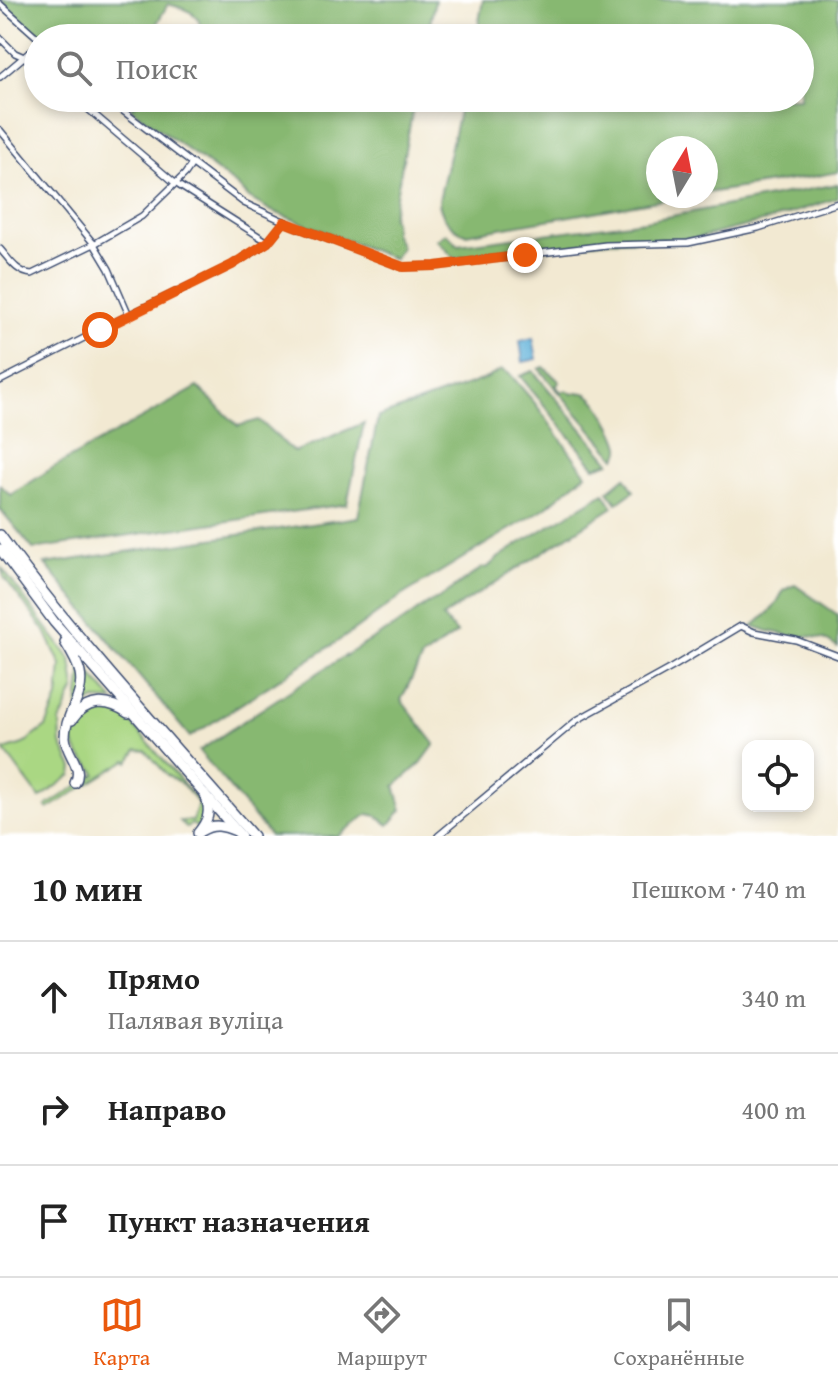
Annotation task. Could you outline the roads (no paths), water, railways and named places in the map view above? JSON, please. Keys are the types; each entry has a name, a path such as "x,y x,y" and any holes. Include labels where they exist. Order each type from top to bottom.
{"highway":[{"path":"0,535 71,628 253,836"},
{"path":"0,549 54,622 239,834"},
{"path":"54,622 81,673 81,690 67,722 65,735 79,769 79,781 85,768 73,750 69,734 72,719 77,713 88,705 104,703 122,708 141,722"},
{"path":"205,794 208,815 198,833 217,825 239,834"}],"street":[{"path":"0,4 24,25"},
{"path":"0,38 15,53 24,57 0,77"},
{"path":"91,112 175,183 268,242"},
{"path":"124,112 244,203 394,265 418,268 606,245 688,243 758,228 838,203"},
{"path":"0,130 94,244 109,269 129,315"},
{"path":"0,249 14,265 26,274 32,274 142,216 192,164"},
{"path":"0,381 232,265 268,242 284,222"},
{"path":"438,836 577,720 741,626 754,632 796,640 838,656"}],"water":[{"path":"533,338 537,359 523,362 520,341"}]}
